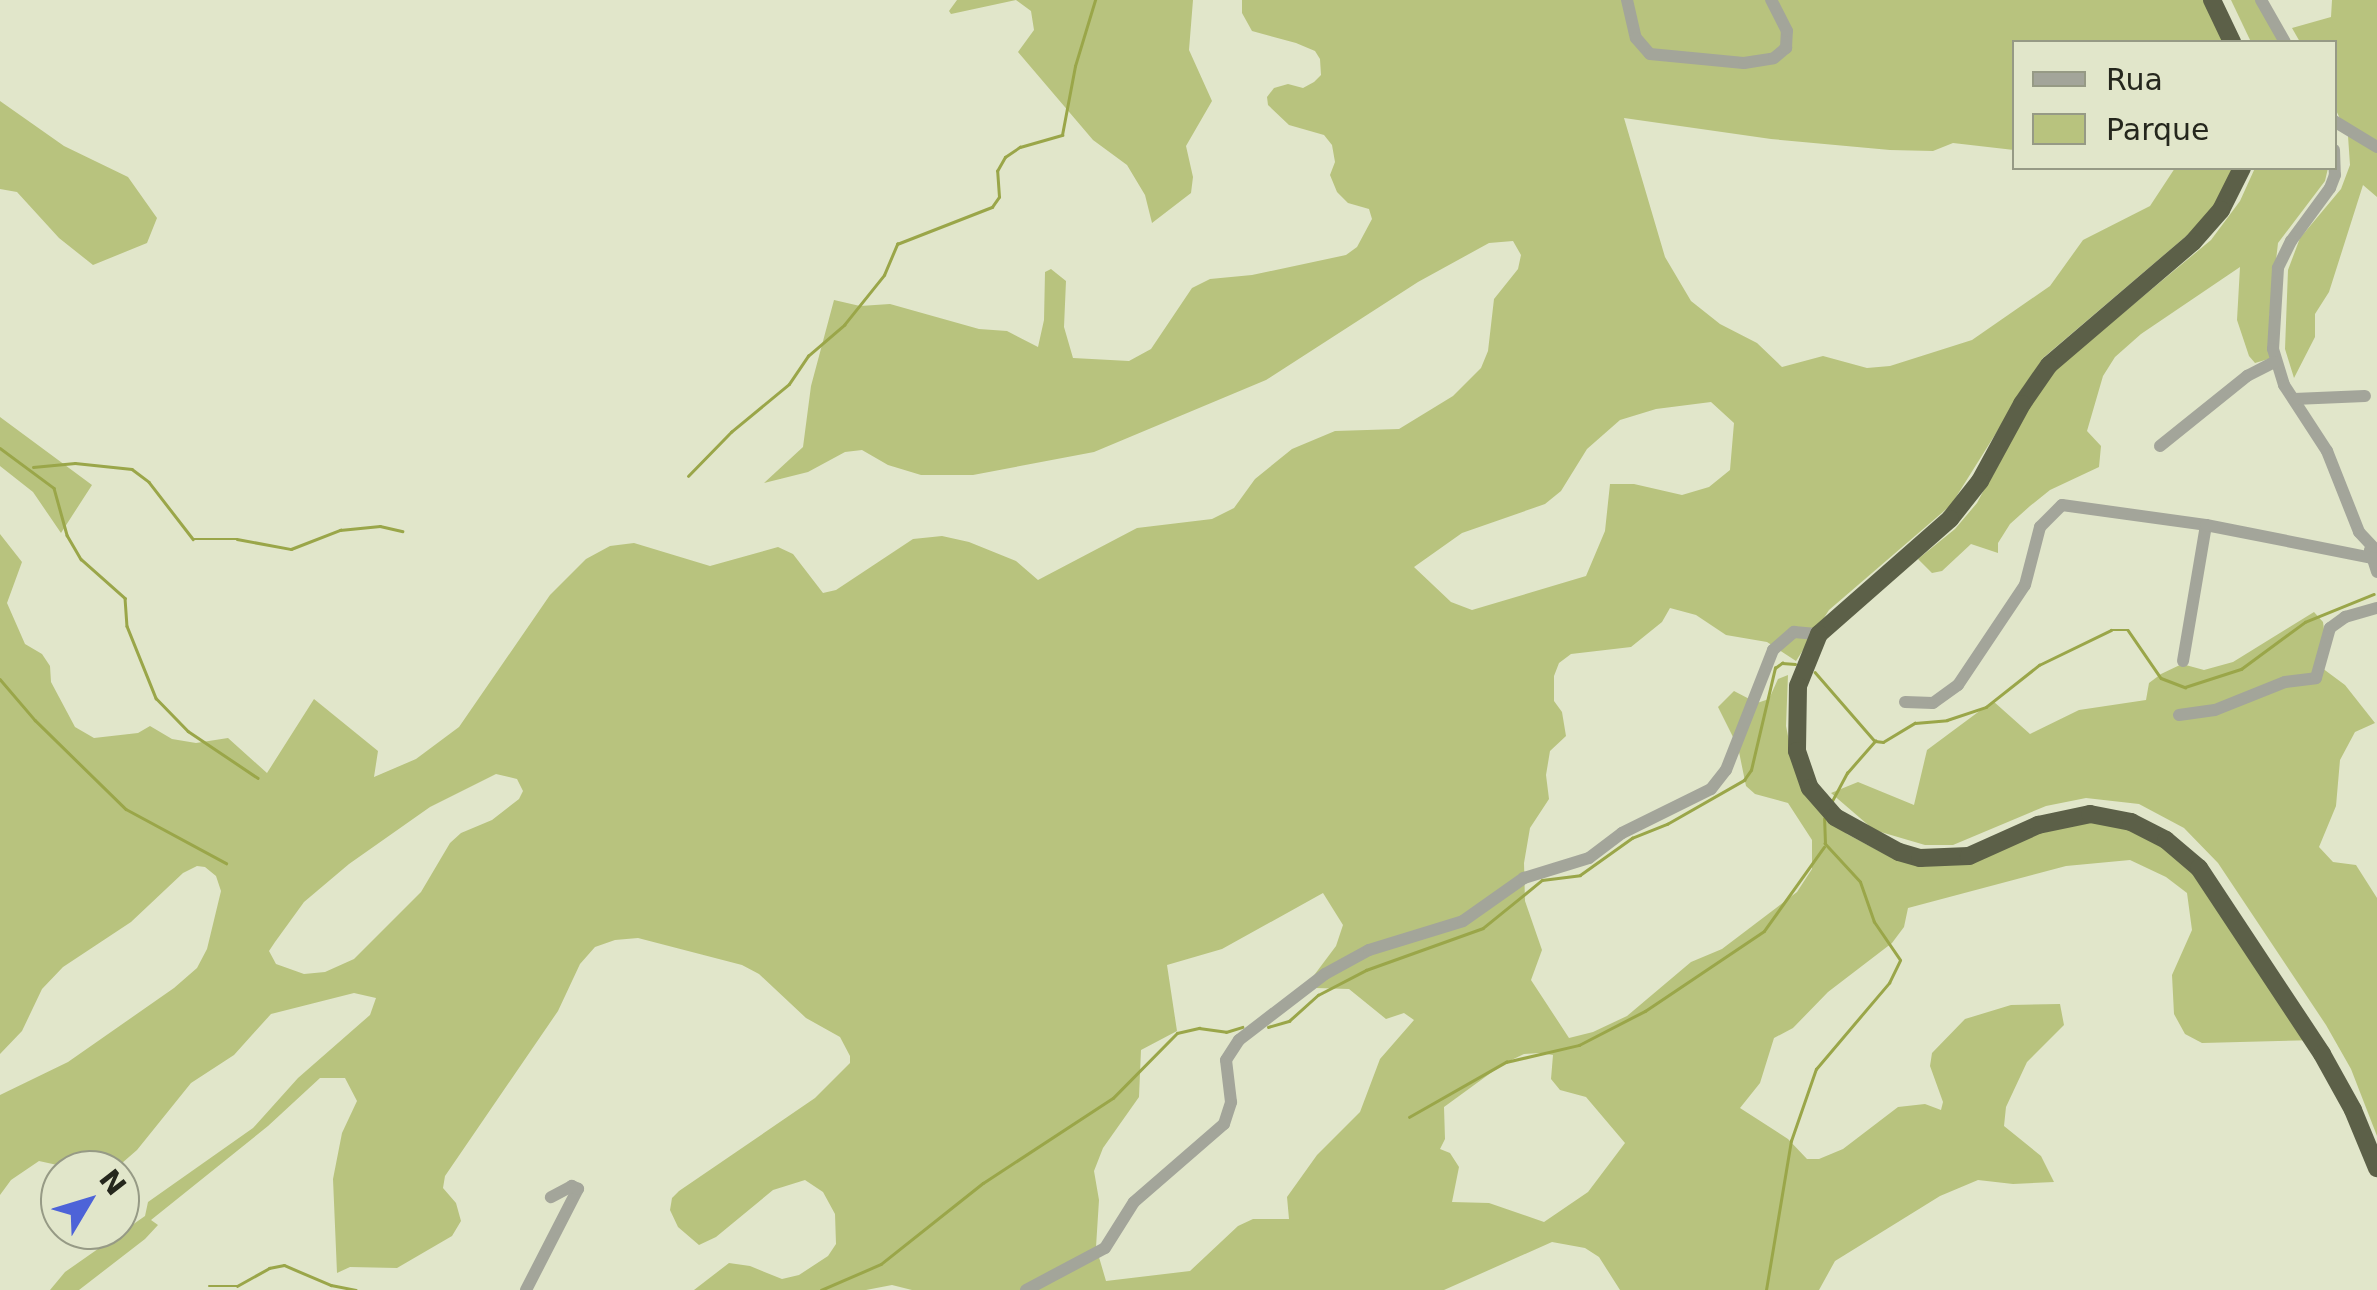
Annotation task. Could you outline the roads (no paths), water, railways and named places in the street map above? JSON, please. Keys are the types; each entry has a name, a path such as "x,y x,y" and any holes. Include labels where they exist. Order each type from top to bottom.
{"highway":[{"path":"2212,0 2231,40"},
{"path":"2241,170 2221,210 2193,242 2050,365 2022,404 1965,503 1912,556 1819,634 1798,686 1794,730 1801,770 1810,788 1835,817 1876,843 1920,858 1970,856 2066,817 2110,816 2148,828 2199,868 2322,1054 2353,1110 2377,1168"}],"street":[{"path":"1628,0 1636,38 1650,54 1744,63 1774,58 1786,48 1787,31 1772,0"},
{"path":"2262,0 2284,40"},
{"path":"2337,123 2377,147"},
{"path":"2335,170 2330,188 2290,241 2278,268 2272,306 2275,362 2319,435 2354,522 2374,556"},
{"path":"2160,446 2247,376 2275,362"},
{"path":"2294,399 2365,396"},
{"path":"1905,702 1932,702 1958,685 2026,585 2040,527 2054,508 2092,506 2374,556"},
{"path":"2183,662 2206,524"},
{"path":"2179,715 2216,710 2293,680 2316,678 2330,628 2346,617 2377,608"},
{"path":"1026,1290 1097,1254 1114,1238 1142,1194 1194,1154 1224,1124 1231,1102 1226,1060 1239,1040 1326,974 1369,950 1463,921 1524,878 1589,858 1622,834 1711,790 1726,770 1773,650 1794,632 1819,634"},
{"path":"526,1290 578,1189 572,1186 550,1197"}],"waterway":[{"path":"688,476 731,432 789,384 808,356 844,325 884,275 897,244 992,207 999,197 997,171 1005,157 1020,147 1062,135 1075,66 1095,0"},
{"path":"0,448 54,488 67,535 81,559 125,598 127,626 156,698 188,731 258,778"},
{"path":"33,467 75,463 132,469 149,482 193,539 237,539 291,549 340,530 380,526 402,531"},
{"path":"1832,801 1847,773 1875,741 1883,742 1915,723 1947,720 1986,707 2039,665 2111,630 2128,630 2161,678 2185,687 2241,669 2305,622 2374,594"},
{"path":"1268,1027 1289,1021 1318,995 1366,970 1483,928 1542,880 1580,875 1632,838 1667,824 1744,780 1751,770 1775,668 1782,663 1795,664"},
{"path":"1815,672 1874,740"},
{"path":"0,679 35,720 126,809 226,863"},
{"path":"1766,1290 1791,1141 1816,1069 1889,983 1900,960 1874,922 1860,882 1825,844 1824,819"},
{"path":"1409,1117 1506,1062 1579,1045 1645,1011 1764,931 1824,847"},
{"path":"821,1290 881,1264 983,1183 1113,1098 1177,1033 1199,1028 1226,1032 1242,1027"},
{"path":"209,1286 237,1286 269,1268 284,1265 331,1285 356,1290"}]}
